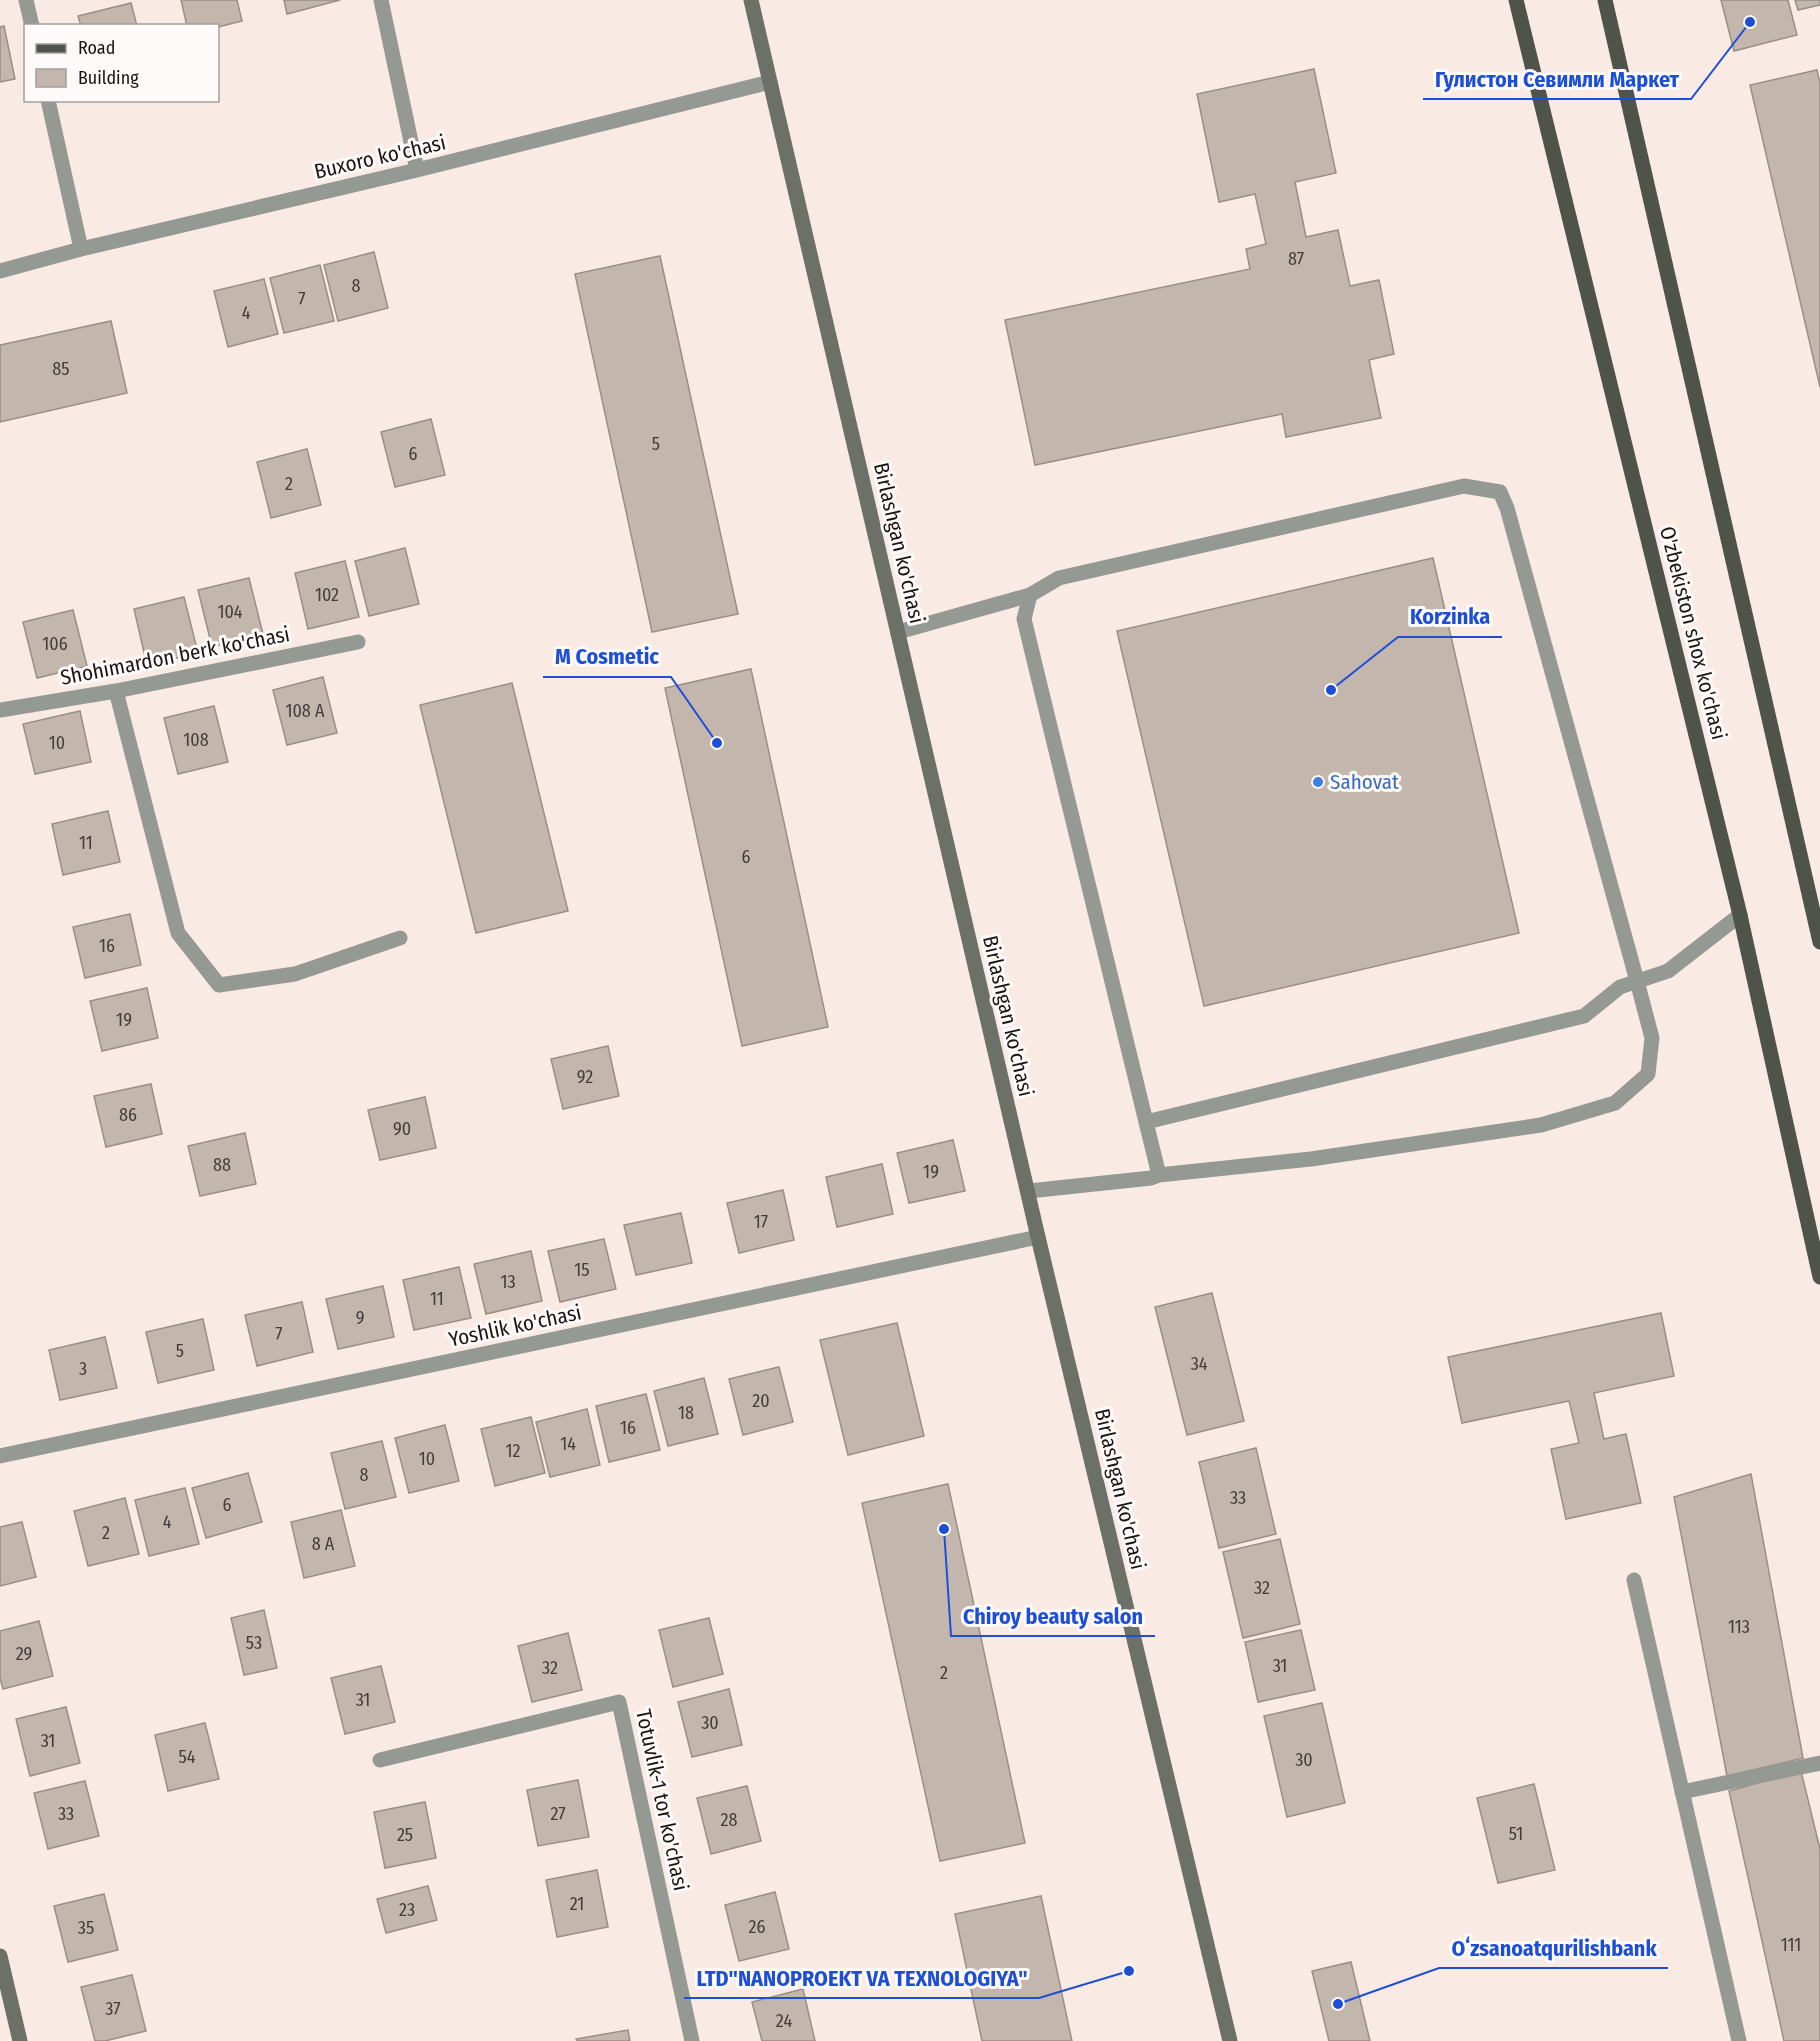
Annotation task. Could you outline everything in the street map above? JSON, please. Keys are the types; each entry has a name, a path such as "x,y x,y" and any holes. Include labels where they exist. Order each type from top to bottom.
{"main road":[{"name":"O'zbekiston shox ko'chasi","path":"1516,0 1740,915 1820,1277"},
{"path":"1605,0 1820,942"}],"street":[{"path":"26,0 32,24"},
{"path":"381,0 417,170"},
{"name":"Birlashgan ko'chasi","path":"751,0 1038,1237 1230,2041"},
{"name":"Buxoro ko'chasi","path":"0,271 81,249 417,170 770,82"},
{"path":"48,102 81,249"},
{"path":"898,632 1030,595 1059,578 1464,486 1500,492 1507,508 1652,1038 1648,1074 1615,1103 1541,1125 1311,1159 1029,1191"},
{"path":"1030,595 1024,620 1159,1175"},
{"name":"Shohimardon berk ko'chasi","path":"0,710 116,691 358,642"},
{"path":"116,691 178,933 219,985 295,975 400,939"},
{"path":"1146,1122 1584,1016 1620,987 1668,971 1740,915"},
{"name":"Yoshlik ko'chasi","path":"0,1456 1038,1237"},
{"path":"1634,1580 1739,2041"},
{"name":"Totuvlik-1 tor ko'chasi","path":"380,1760 619,1702 692,2041"},
{"path":"1682,1792 1820,1763"},
{"path":"0,1956 20,2041"}],"building":[{"path":"181,0 237,0 242,21 219,27 219,24 187,24"},
{"path":"284,0 340,0 287,14"},
{"path":"1721,0 1788,0 1797,35 1734,51"},
{"path":"1795,0 1820,0 1820,5 1798,10"},
{"path":"131,3 136,24 80,24 78,16"},
{"path":"4,26 15,79 0,82 0,27"},
{"path":"1314,69 1336,173 1295,182 1306,237 1338,230 1350,286 1379,280 1394,354 1369,360 1381,418 1286,437 1282,414 1035,465 1005,320 1250,269 1246,249 1266,244 1255,194 1219,202 1197,94"},
{"path":"1817,70 1820,83 1820,387 1750,85"},
{"path":"374,252 388,308 338,321 324,265"},
{"path":"660,256 738,614 652,632 575,274"},
{"path":"320,265 334,321 284,333 270,278"},
{"path":"264,279 278,334 228,347 214,291"},
{"path":"111,321 127,393 0,422 0,345"},
{"path":"431,419 445,475 395,487 381,432"},
{"path":"307,449 321,505 271,518 257,462"},
{"path":"405,548 419,604 369,616 355,561"},
{"name":"Sahovat","path":"1433,558 1519,933 1204,1006 1117,631"},
{"path":"345,561 359,617 308,629 295,573"},
{"path":"249,578 263,634 212,647 198,590"},
{"path":"184,597 198,653 147,665 134,609"},
{"path":"73,610 87,666 37,678 23,622"},
{"path":"751,669 828,1027 742,1046 665,688"},
{"path":"323,677 337,733 287,745 273,690"},
{"path":"512,683 568,911 476,933 420,705"},
{"path":"214,706 228,762 178,774 164,718"},
{"path":"80,711 91,762 35,774 23,724"},
{"path":"108,811 120,862 63,875 52,824"},
{"path":"130,914 141,965 85,978 73,927"},
{"path":"147,988 158,1038 102,1051 90,1001"},
{"path":"608,1046 619,1096 563,1109 551,1059"},
{"path":"151,1084 162,1134 106,1147 94,1096"},
{"path":"425,1097 436,1148 380,1160 368,1110"},
{"path":"245,1133 256,1184 200,1196 188,1146"},
{"path":"953,1140 965,1191 909,1203 897,1153"},
{"path":"882,1164 893,1214 837,1227 826,1177"},
{"path":"783,1190 794,1240 739,1253 727,1203"},
{"path":"681,1213 692,1263 636,1275 624,1225"},
{"path":"604,1239 616,1289 560,1302 548,1251"},
{"path":"531,1251 542,1301 486,1314 474,1264"},
{"path":"459,1267 471,1318 414,1330 403,1280"},
{"path":"383,1286 394,1337 338,1349 326,1299"},
{"path":"1212,1293 1244,1421 1187,1435 1155,1307"},
{"path":"302,1302 313,1352 257,1366 245,1315"},
{"path":"1661,1313 1674,1376 1594,1393 1604,1439 1626,1434 1641,1503 1566,1519 1551,1449 1579,1443 1569,1401 1462,1423 1448,1357"},
{"path":"203,1319 214,1370 158,1383 146,1332"},
{"path":"897,1323 924,1436 848,1455 820,1340"},
{"path":"105,1337 117,1388 60,1400 49,1350"},
{"path":"779,1367 793,1422 743,1435 729,1379"},
{"path":"704,1378 718,1434 668,1446 654,1391"},
{"path":"646,1394 660,1450 609,1462 596,1406"},
{"path":"587,1409 600,1465 550,1477 536,1422"},
{"path":"531,1417 545,1473 495,1486 481,1429"},
{"path":"445,1425 459,1481 409,1493 395,1438"},
{"path":"382,1441 396,1497 345,1509 331,1453"},
{"path":"1256,1448 1276,1534 1219,1548 1199,1462"},
{"path":"248,1473 262,1522 206,1538 192,1488"},
{"path":"1751,1474 1803,1758 1727,1776 1674,1497"},
{"path":"948,1484 1025,1843 940,1861 862,1503"},
{"path":"185,1488 199,1544 149,1556 135,1500"},
{"path":"125,1498 139,1554 88,1566 74,1511"},
{"path":"341,1510 355,1566 304,1578 291,1522"},
{"path":"22,1522 36,1577 0,1586 0,1527"},
{"path":"1280,1539 1300,1624 1243,1638 1223,1552"},
{"path":"264,1610 277,1668 244,1675 231,1618"},
{"path":"709,1618 723,1674 673,1687 659,1630"},
{"path":"39,1621 53,1676 3,1689 0,1678 0,1631"},
{"path":"1301,1630 1315,1690 1258,1702 1245,1642"},
{"path":"568,1633 582,1690 532,1702 518,1646"},
{"path":"381,1666 395,1722 345,1734 331,1678"},
{"path":"729,1689 742,1745 692,1757 678,1702"},
{"path":"1322,1703 1345,1803 1287,1817 1264,1716"},
{"path":"66,1707 80,1763 30,1776 16,1719"},
{"path":"205,1723 219,1779 168,1791 155,1735"},
{"path":"1801,1771 1820,1849 1820,2041 1784,2041 1729,1791"},
{"path":"578,1780 589,1837 538,1846 527,1790"},
{"path":"85,1781 99,1836 48,1849 34,1793"},
{"path":"1534,1784 1555,1870 1498,1883 1477,1798"},
{"path":"747,1786 761,1841 711,1854 697,1798"},
{"path":"425,1802 436,1858 385,1868 374,1812"},
{"path":"597,1870 608,1927 557,1937 546,1880"},
{"path":"428,1886 437,1920 386,1933 377,1899"},
{"path":"775,1892 789,1949 739,1961 725,1905"},
{"path":"104,1894 118,1950 68,1962 54,1906"},
{"path":"1041,1896 1072,2041 982,2041 955,1914"},
{"path":"1351,1962 1370,2041 1329,2041 1312,1971"},
{"path":"132,1975 146,2031 105,2041 95,2041 81,1987"},
{"path":"803,1989 815,2041 762,2041 752,2002"},
{"path":"628,2030 630,2041 577,2041 576,2039"}],"place":[{"name":"Гулистон Севимли Маркет","path":"1750,22"},
{"name":"Korzinka","path":"1331,690"},
{"name":"M Cosmetic","path":"717,743"},
{"name":"Sahovat","path":"1318,782"},
{"name":"Chiroy beauty salon","path":"944,1529"},
{"name":"LTD\"NANOPROEKT VA TEXNOLOGIYA\"","path":"1129,1971"},
{"name":"Oʻzsanoatqurilishbank","path":"1338,2004"}]}
